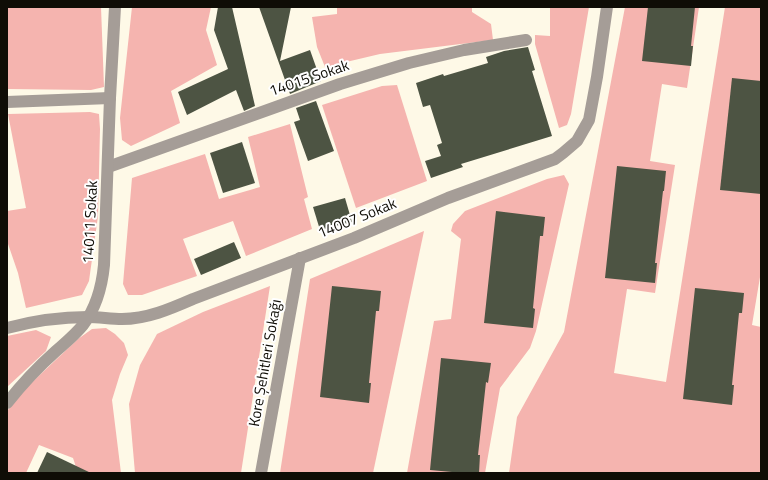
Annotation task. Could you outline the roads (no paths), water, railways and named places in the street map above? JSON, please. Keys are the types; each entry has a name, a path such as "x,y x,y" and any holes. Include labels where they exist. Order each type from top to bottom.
{"street":[{"name":"14011 Sokak","path":"7,403 25,381 71,339 83,325 98,296 103,280 115,7"},
{"name":"14007 Sokak","path":"7,328 25,323 53,319 88,317 121,319 149,316 171,309 448,198 544,163 564,154 579,137 589,120 607,7"},
{"name":"14015 Sokak","path":"108,167 340,84 409,63 464,50 526,40"},
{"path":"7,102 110,98"},
{"name":"Kore Şehitleri Sokağı","path":"261,473 300,258"}]}
